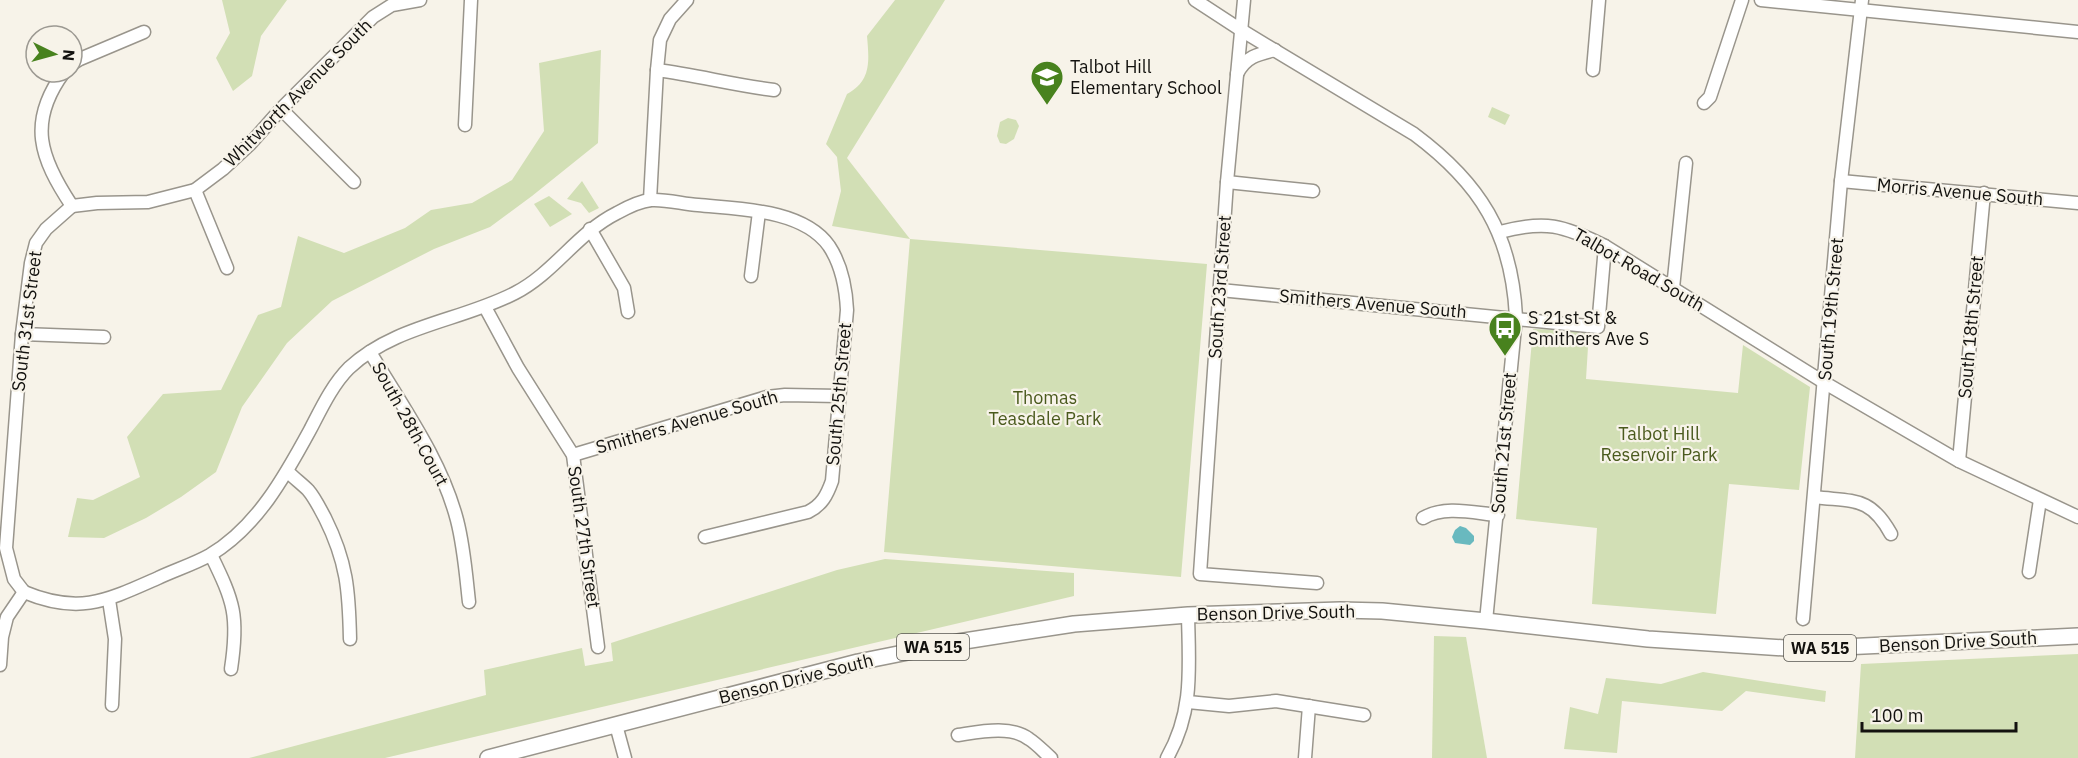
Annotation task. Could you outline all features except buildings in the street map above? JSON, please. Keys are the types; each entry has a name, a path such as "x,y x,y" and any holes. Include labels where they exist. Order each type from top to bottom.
{"main road":[{"name":"Benson Drive South","path":"488,758 858,662 958,642 1074,624 1188,615 1340,610 1486,621 1648,639 1800,649 2078,636"}],"street":[{"name":"Whitworth Avenue South","path":"72,206 148,202 195,190 223,169 250,144 281,109 373,16 392,5 420,0"},
{"path":"465,125 471,0"},
{"path":"1195,0 1438,151 1476,192 1500,232"},
{"name":"South 23rd Street","path":"1244,0 1227,182 1200,574 1317,583"},
{"path":"1593,70 1599,0"},
{"path":"1704,103 1710,97 1742,0"},
{"path":"1761,0 1861,5 2078,32"},
{"path":"650,200 660,40 670,19 684,1"},
{"name":"South 19th Street","path":"1803,619 1841,181 1861,5"},
{"path":"84,57 144,32"},
{"path":"1237,75 1242,64 1256,54 1275,50"},
{"path":"657,70 734,85 774,90"},
{"path":"57,84 47,100 41,121 42,139 56,182 72,206"},
{"path":"281,109 354,182"},
{"path":"1673,288 1686,163"},
{"name":"Morris Avenue South","path":"1841,181 2078,203"},
{"path":"1227,182 1312,191"},
{"path":"195,190 227,268"},
{"name":"South 18th Street","path":"1959,461 1984,193"},
{"path":"0,665 2,637 7,617 24,592 60,604 109,600 211,555 246,527 288,472 327,397 348,369 391,339 485,307 518,292 546,271 590,229 616,213 650,200 759,212 751,276"},
{"name":"South 31st Street","path":"24,592 14,579 6,548 22,334 31,263 36,243 46,229 72,206"},
{"name":"South 25th Street","path":"705,537 808,512 818,507 832,481 847,310 842,278 829,245 817,234 793,219 759,212"},
{"name":"Talbot Road South","path":"1500,232 1524,225 1559,226 1577,232 1605,246 1825,383 1959,461 2078,518"},
{"path":"590,229 624,288 628,312"},
{"name":"South 21st Street","path":"1486,621 1516,317 1512,275 1500,232"},
{"name":"Smithers Avenue South","path":"1220,290 1516,317 1598,327 1605,246"},
{"name":"South 27th Street","path":"485,307 518,368 573,455 598,647"},
{"path":"22,334 104,337"},
{"name":"South 28th Court","path":"370,352 434,461 446,486 457,520 469,602"},
{"name":"Smithers Avenue South","path":"573,455 785,394 839,396"},
{"path":"288,472 309,491 335,538 344,567 349,598 350,639"},
{"path":"1815,496 1863,503 1872,508 1891,534"},
{"path":"2029,572 2040,500"},
{"path":"1423,518 1436,512 1446,511 1498,516"},
{"path":"211,555 228,590 234,610 236,637 231,669"},
{"path":"109,600 115,639 111,705"},
{"path":"1167,758 1174,746 1188,702 1188,615"},
{"path":"1188,702 1229,706 1276,700 1364,715"},
{"path":"1305,758 1309,706"},
{"path":"616,725 625,758"},
{"path":"958,735 979,732 1016,733 1028,737 1051,758"}],"green space":[{"path":"222,0 287,0 261,36 252,76 233,91 216,58 230,33"},
{"path":"895,0 945,0 847,158 910,239 832,226 841,191 837,157 826,144 847,94 861,83 865,76 868,61 867,36"},
{"path":"601,50 598,143 490,227 434,249 332,301 287,343 242,407 216,472 146,518 104,538 68,537 77,498 93,500 140,477 127,437 163,394 221,390 258,315 281,307 298,236 344,253 405,228 431,210 472,203 512,180 544,131 539,63"},
{"path":"1492,107 1510,115 1505,125 1488,117"},
{"path":"1008,118 1016,120 1019,126 1014,139 1006,144 1000,143 997,136 1000,122"},
{"path":"582,181 599,208 589,213 581,203 567,199"},
{"path":"549,196 572,214 550,227 534,204"},
{"name":"Thomas Teasdale Park","path":"910,239 1207,264 1181,577 884,552"},
{"name":"Talbot Hill Reservoir Park","path":"1533,329 1589,331 1586,379 1738,393 1743,345 1810,387 1799,490 1729,484 1716,614 1592,604 1597,528 1516,519"},
{"path":"885,559 1074,573 1074,596 385,758 249,758 486,695 484,670 582,648 585,666 613,661 611,643 837,570"},
{"path":"1434,636 1466,637 1487,758 1432,758"},
{"path":"2078,654 2078,758 1855,758 1861,664"},
{"path":"1703,672 1826,691 1825,702 1746,691 1722,711 1622,701 1617,753 1564,749 1570,707 1598,714 1606,678 1661,684"}],"water":[{"path":"1460,526 1466,528 1474,536 1474,541 1470,545 1455,543 1452,537"}],"place":[{"name":"Talbot Hill Elementary School","path":"1047,106"},
{"name":"S 21st St & Smithers Ave S","path":"1505,357"}]}
